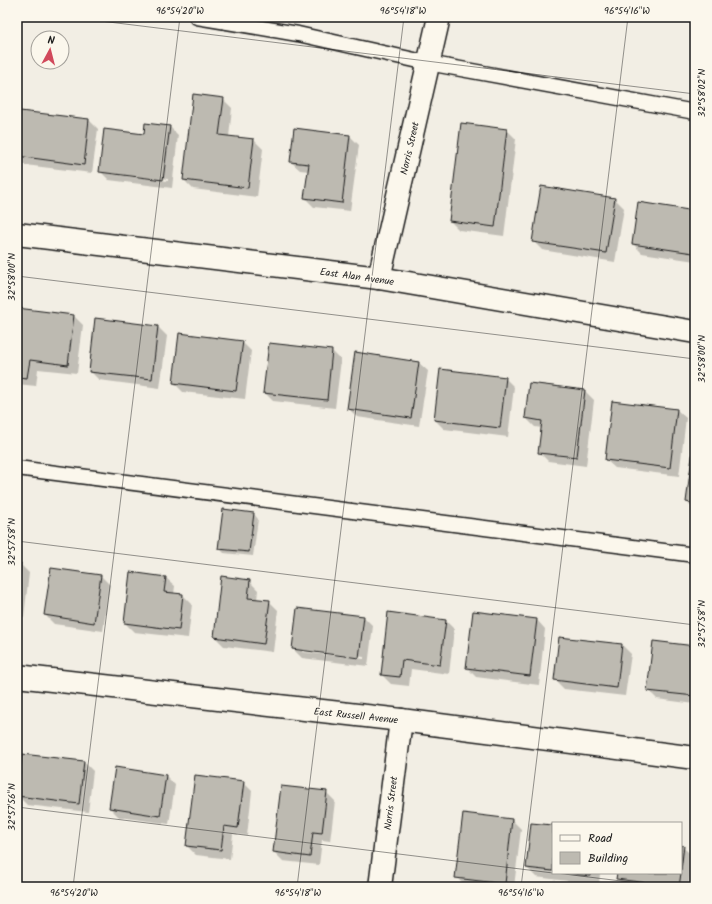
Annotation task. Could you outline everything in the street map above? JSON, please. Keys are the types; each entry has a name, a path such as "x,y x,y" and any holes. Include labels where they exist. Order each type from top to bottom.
{"street":[{"name":"Norris Street","path":"379,278 439,17"},
{"name":"East Alan Avenue","path":"17,234 379,278 695,332"},
{"name":"East Russell Avenue","path":"17,676 401,720 695,758"},
{"name":"Norris Street","path":"380,887 401,720"}],"lane":[{"path":"197,17 298,34 428,63 695,112"},
{"path":"17,468 695,554"}],"building":[{"path":"193,94 224,98 219,135 254,139 248,188 183,180"},
{"path":"20,111 89,119 84,165 17,156"},
{"path":"145,123 170,126 163,180 99,172 104,129 144,134"},
{"path":"461,123 507,129 495,227 449,221"},
{"path":"294,128 350,135 342,203 304,198 309,164 290,162"},
{"path":"541,186 615,198 606,253 532,242"},
{"path":"638,202 695,211 693,253 632,244"},
{"path":"17,308 74,315 68,365 30,360 27,378 17,377"},
{"path":"95,318 158,326 152,379 89,372"},
{"path":"179,333 243,341 236,391 173,383"},
{"path":"269,343 332,350 327,400 263,393"},
{"path":"355,352 419,362 411,418 347,409"},
{"path":"440,369 506,377 500,428 434,420"},
{"path":"529,383 585,390 577,457 538,453 542,421 525,418"},
{"path":"612,401 677,409 670,468 605,460"},
{"path":"695,434 695,504 686,502"},
{"path":"223,509 254,513 249,552 218,549"},
{"path":"17,563 21,563 17,594"},
{"path":"51,568 101,575 94,623 44,615"},
{"path":"130,572 166,577 164,592 183,594 179,630 124,623"},
{"path":"221,576 250,580 248,598 270,600 264,644 214,637"},
{"path":"297,608 364,616 359,658 292,649"},
{"path":"473,611 537,619 530,676 466,668"},
{"path":"388,612 446,620 440,665 402,660 400,677 381,675"},
{"path":"559,637 622,644 617,688 554,680"},
{"path":"653,641 695,646 695,696 647,691"},
{"path":"22,754 84,761 79,804 17,796"},
{"path":"115,767 166,775 160,816 109,808"},
{"path":"195,775 244,781 238,828 224,826 221,850 186,846"},
{"path":"281,786 327,791 322,833 313,832 310,857 273,852"},
{"path":"463,813 512,819 505,884 455,878"},
{"path":"531,823 552,825 552,871 526,868"},
{"path":"682,845 684,846 682,862"},
{"path":"573,874 591,874 590,876"},
{"path":"617,874 681,874 679,887 616,879"}]}
